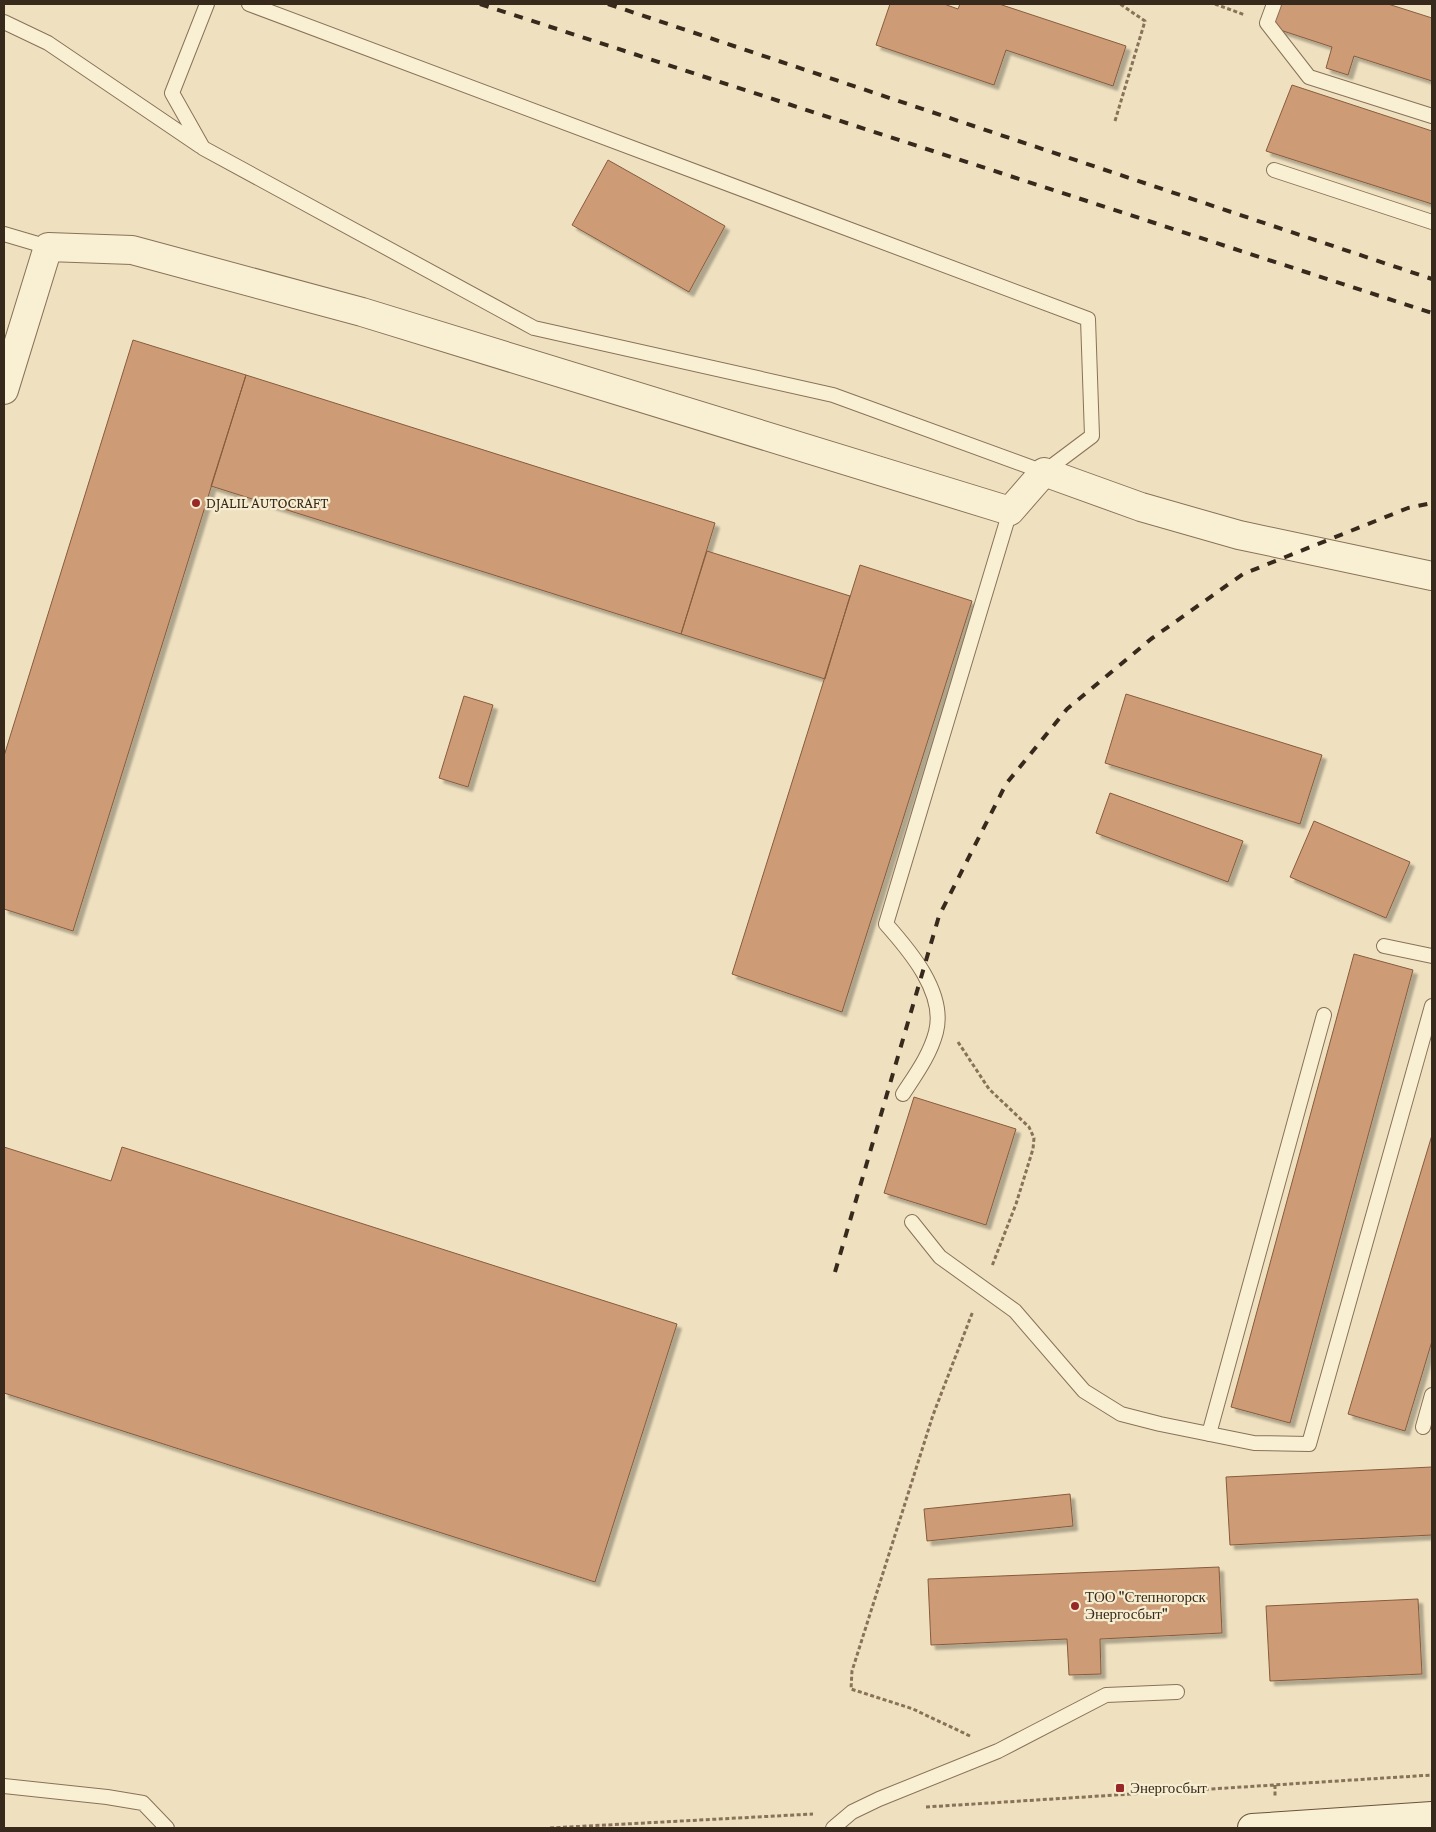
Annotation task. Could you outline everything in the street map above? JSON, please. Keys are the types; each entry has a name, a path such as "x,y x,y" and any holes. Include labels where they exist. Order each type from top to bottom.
{"street":[{"path":"4,390 48,247 132,250 362,312 1010,512 1044,472 1141,507 1239,535 1432,576"},
{"path":"1252,1828 1432,1816"}],"lane":[{"path":"203,148 172,93 207,4"},
{"path":"4,22 48,43 203,148 534,328 833,396 1044,472 1092,436 1088,320 249,4"},
{"path":"1274,4 1267,23 1309,77 1432,116"},
{"path":"1274,170 1432,222"},
{"path":"4,234 48,247"},
{"path":"903,1094 925,1060 936,1031 937,1001 912,952 886,924 1010,512"},
{"path":"1384,946 1432,956"},
{"path":"912,1222 940,1257 983,1290 1015,1311 1084,1391 1121,1414 1254,1443 1309,1444 1432,1006"},
{"path":"1209,1434 1324,1015"},
{"path":"1423,1427 1432,1394"},
{"path":"832,1828 852,1812 998,1751 1106,1695 1177,1692"},
{"path":"4,1786 107,1797 142,1803 167,1828"}],"path":[{"path":"1115,121 1146,21 1120,4"},
{"path":"1215,4 1267,23"},
{"path":"937,1001 959,1045 989,1089 1030,1127 1034,1138 1033,1149 1016,1204 983,1290 963,1332 933,1415 852,1671 851,1689 913,1708 998,1751"},
{"path":"918,1808 1432,1775"},
{"path":"550,1828 730,1820 852,1812"}],"building":[{"path":"890,4 944,4 958,9 960,4 999,4 1126,46 1113,86 1006,50 994,85 876,45"},
{"path":"1279,4 1388,4 1432,18 1432,81 1354,56 1348,75 1326,68 1332,47 1271,27"},
{"path":"1292,85 1432,131 1432,204 1266,151"},
{"path":"608,160 725,226 689,292 572,225"},
{"path":"133,340 246,375 73,931 4,909 4,756"},
{"path":"246,375 715,523 681,634 211,486"},
{"path":"707,551 850,596 825,679 681,634"},
{"path":"860,565 972,601 842,1012 732,974"},
{"path":"1126,694 1322,755 1300,824 1105,763"},
{"path":"464,696 493,705 468,787 439,778"},
{"path":"1110,793 1243,841 1228,882 1096,833"},
{"path":"1314,821 1410,862 1386,918 1290,877"},
{"path":"1354,954 1413,970 1290,1423 1231,1407"},
{"path":"914,1097 1016,1129 986,1225 884,1193"},
{"path":"1432,1135 1432,1341 1405,1431 1348,1414"},
{"path":"4,1147 111,1181 122,1147 677,1324 595,1582 4,1393"},
{"path":"1432,1467 1432,1535 1230,1545 1226,1477"},
{"path":"1070,1494 1073,1526 927,1541 924,1509"},
{"name":"ТОО \"Степногорск Энергосбыт\"","path":"1219,1567 1222,1633 1100,1639 1101,1674 1069,1675 1067,1639 931,1645 928,1579"},
{"path":"1418,1599 1422,1674 1270,1681 1266,1606"}],"railway":[{"path":"480,4 1432,313"},
{"path":"608,4 1432,279"},
{"path":"835,1272 939,916 1006,784 1067,709 1151,639 1243,574 1408,508 1432,503"}],"place":[{"name":"DJALIL AUTOCRAFT","path":"196,503"},
{"name":"ТОО \"Степногорск Энергосбыт\"","path":"1075,1606"},
{"name":"Энергосбыт","path":"1120,1788"}]}
